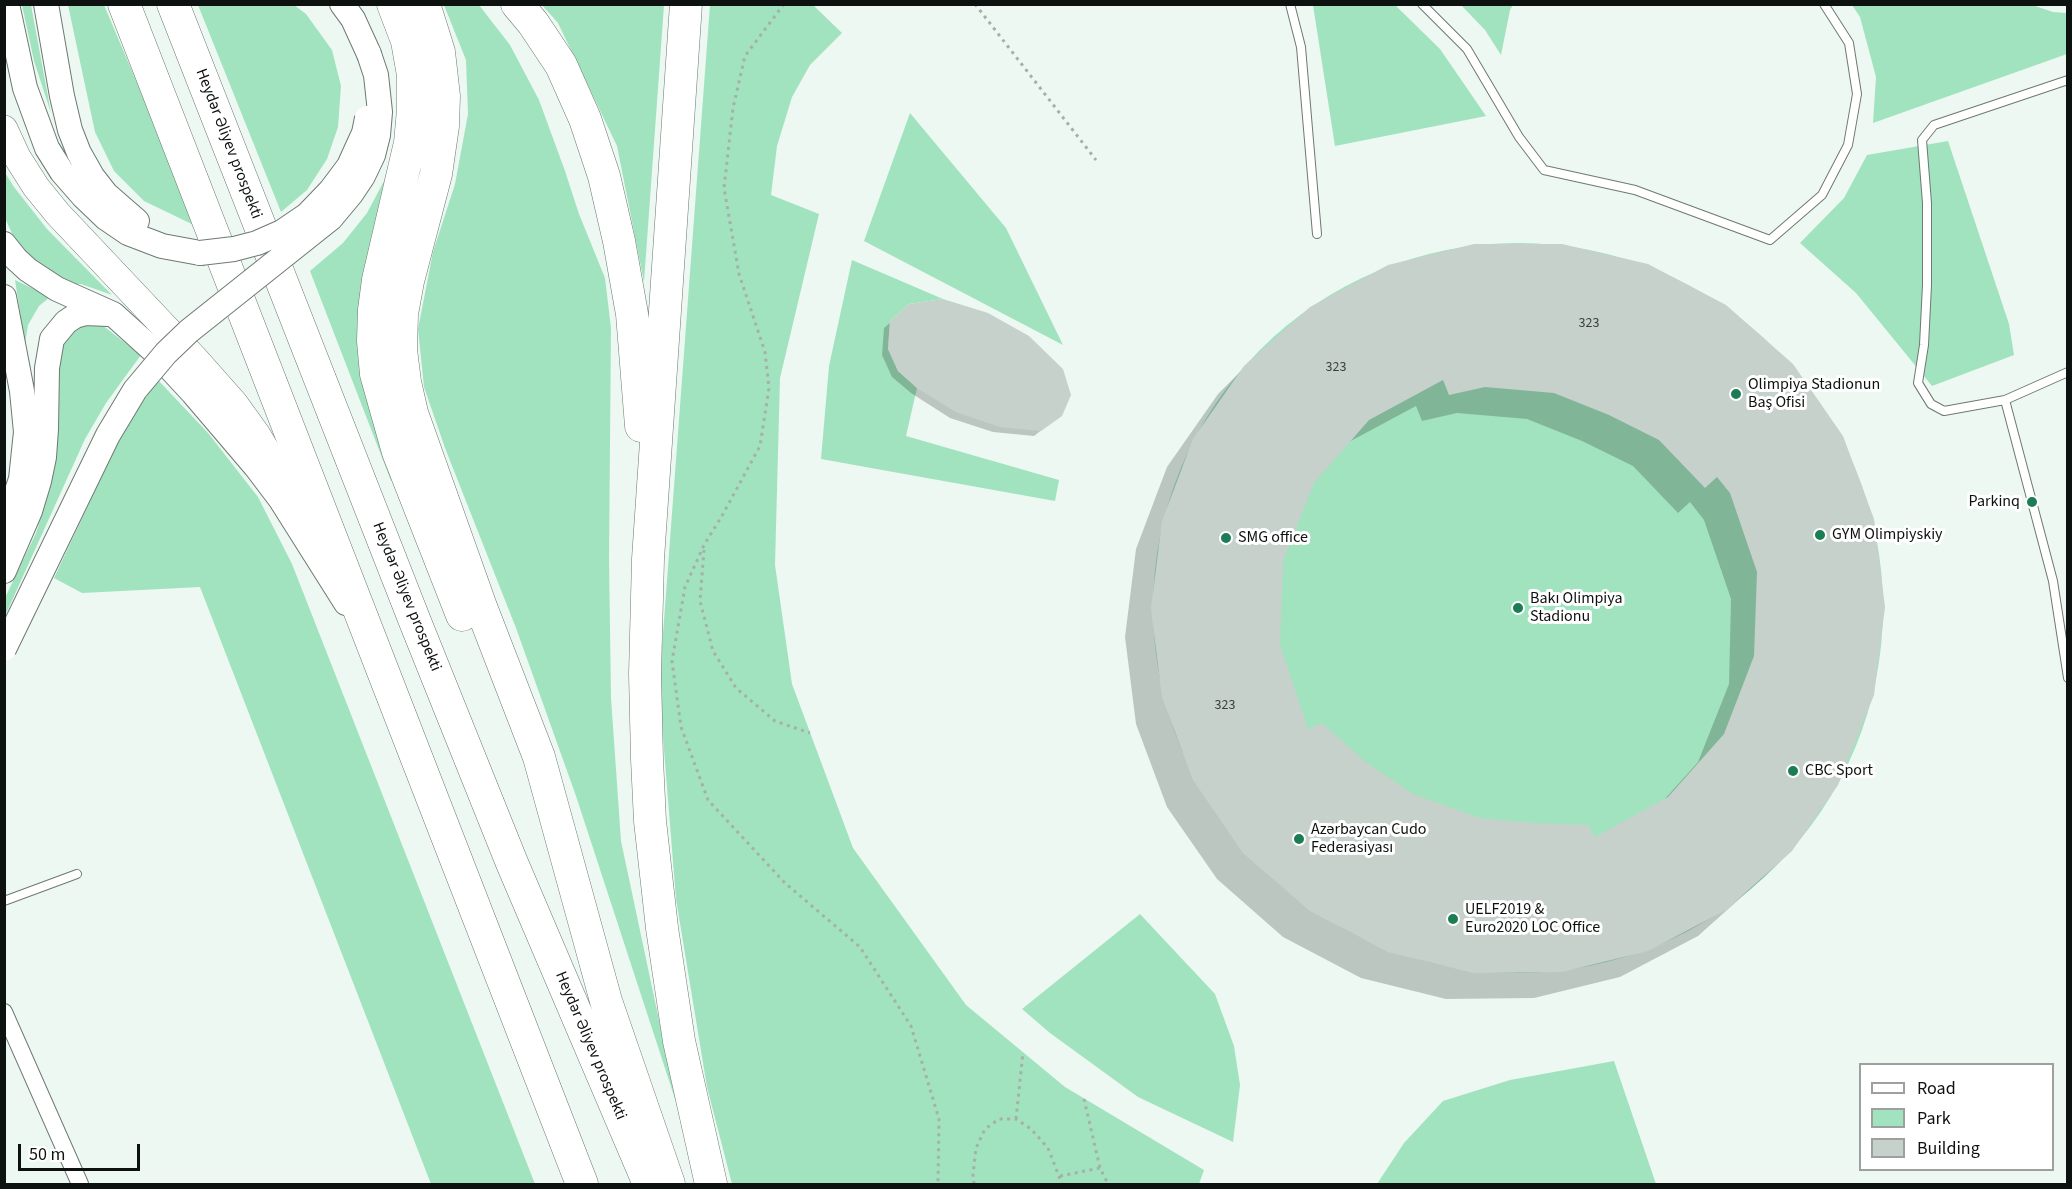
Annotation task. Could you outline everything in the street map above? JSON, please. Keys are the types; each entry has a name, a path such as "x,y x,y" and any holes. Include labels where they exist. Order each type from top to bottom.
{"highway":[{"path":"124,4 582,1185"},
{"name":"Heydər Əliyev prospekti","path":"173,4 445,697 512,863 649,1185"},
{"path":"393,4 407,42 414,75 410,143 378,280 374,310 373,341 376,374 384,410 402,463 523,767 670,1185"},
{"path":"424,4 441,62 444,96 443,126 435,174 402,314 401,350 405,382 412,413 481,607 539,757 606,1001"},
{"path":"517,4 533,23 561,65 585,119 604,176 632,314 648,558"},
{"path":"686,4 648,558 645,674 646,759 650,821 662,928 679,1041 711,1185"}],"main road":[{"path":"7,4 29,97 47,148 62,172 82,196 106,218 128,233 162,246 200,253 234,249 257,243 282,232 307,215 331,190 349,166 364,133 370,107 369,54"},
{"path":"46,4 70,130 79,153 92,176 106,194 138,222 168,240 200,253"},
{"path":"4,649 103,445 135,390 166,352 189,331 331,218 363,176 373,155 378,135 380,112 376,75 353,19 342,4"},
{"path":"4,129 17,158 36,187 58,214 234,403 256,435 314,532 374,649"},
{"path":"4,244 16,259 43,280 113,314 137,334 193,393 281,500 374,649"},
{"path":"4,297 22,392 26,432 21,479 4,529"},
{"path":"4,571 30,511 39,481 46,429 46,368 52,339 66,322 75,316 86,313 113,314"}],"street":[{"path":"4,1012 80,1185"}],"lane":[{"path":"1290,4 1301,47 1317,234"},
{"path":"1422,4 1467,49 1519,137 1544,170 1635,190 1770,240 1822,195 1848,145 1857,94 1849,43 1824,4"},
{"path":"2067,80 1934,125 1922,140 1928,203 1927,285 1924,345 1918,383 1931,404 1944,411 2005,400 2067,372"},
{"path":"2005,400 2053,581 2067,678"},
{"path":"4,901 77,874"}],"path":[{"path":"784,4 745,56 733,108 724,188 739,274 765,352 769,388 760,446 704,545 685,587 672,661 681,727 708,800 785,883 860,947 911,1026 939,1119 938,1185"},
{"path":"975,4 1096,160"},
{"path":"704,545 700,601 713,651 736,688 775,721 810,733"},
{"path":"1016,1119 1023,1052"},
{"path":"1084,1098 1100,1168 1108,1185"},
{"path":"974,1185 976,1148 985,1129 999,1119 1016,1119 1031,1129 1048,1148 1062,1185"},
{"path":"1060,1176 1100,1168"}],"green space":[{"path":"2029,4 2053,12 2067,13 2067,54 1873,123 1876,77 1860,17 1852,5"},
{"path":"22,5 31,5 51,113 34,61"},
{"path":"68,5 104,5 198,227 144,201 114,171 95,132"},
{"path":"198,5 294,5 306,14 332,50 341,86 338,127 327,159 307,190 281,212"},
{"path":"444,5 479,5 510,45 539,100 579,214 605,278 611,328 609,558 611,698 621,841 677,1105 576,796 516,628 445,448 424,387 418,329 433,252 455,184 468,114 466,60"},
{"path":"542,5 664,5 644,282 617,146 558,23"},
{"path":"710,5 813,5 842,33 810,65 792,97 777,146 771,195 819,214 780,378 775,565 792,684 853,848 966,1005 1065,1087 1204,1170 1199,1184 732,1184 707,1087 676,899 659,687"},
{"path":"1313,5 1395,5 1440,49 1486,116 1335,146"},
{"path":"1461,5 1513,5 1501,55 1485,30"},
{"path":"910,113 1006,228 1063,345 864,241"},
{"path":"400,121 360,359 373,422 394,479 391,481 310,271 343,243 367,213 384,181"},
{"path":"1948,141 2009,324 2014,355 1932,386 1856,293 1800,243 1844,198 1867,155"},
{"path":"4,171 47,229 112,295 81,284 67,284 36,266 15,240 5,218"},
{"name":"Bakı Olimpiya Stadionu","path":"1518,243 1589,250 1658,271 1721,304 1776,350 1822,405 1855,468 1876,537 1883,608 1876,679 1855,748 1822,811 1776,866 1721,912 1658,945 1589,966 1518,973 1447,966 1378,945 1315,912 1260,866 1214,811 1181,748 1160,679 1153,608 1160,537 1181,468 1214,405 1260,350 1315,304 1378,271 1447,250"},
{"path":"852,260 943,299 909,304 890,321 888,349 898,371 917,388 906,436 1059,480 1055,501 821,459 829,366"},
{"path":"15,280 50,297 39,306 28,325 25,344"},
{"path":"89,321 102,325 141,355 106,403 85,439 5,616 5,598 36,533 45,505 51,471 58,353 62,336"},
{"path":"158,380 208,433 258,497 292,564 535,1184 431,1184 200,587 82,593 54,578 125,427"},
{"path":"1140,914 1215,994 1234,1046 1240,1085 1233,1142 1138,1097 1050,1033 1022,1009"},
{"path":"1614,1061 1656,1184 1377,1184 1404,1143 1443,1101 1510,1080"}],"building":[{"name":"Bakı Olimpiya Stadionu","path":"1474,244 1562,244 1648,264 1726,305 1793,364 1843,436 1874,519 1885,607 1874,695 1838,785 1792,851 1726,910 1648,951 1562,972 1474,973 1388,952 1310,911 1243,853 1193,780 1162,697 1151,609 1162,521 1193,439 1244,366 1310,307 1388,265","holes":["1443,380 1449,395 1485,387 1554,393 1609,415 1659,440 1705,488 1717,477 1730,493 1757,572 1754,656 1724,734 1668,797 1595,837 1589,825 1480,818 1413,794 1367,763 1322,723 1308,729 1280,645 1283,561 1314,483 1369,420"]},
{"path":"943,299 988,313 1029,336 1063,369 1071,395 1062,416 1041,431 1000,427 956,412 917,388 898,371 888,349 890,321 909,304"}],"place":[{"name":"Olimpiya Stadionun Baş Ofisi","path":"1736,394"},
{"name":"Parkinq","path":"2032,502"},
{"name":"GYM Olimpiyskiy","path":"1820,535"},
{"name":"SMG office","path":"1226,538"},
{"name":"Bakı Olimpiya Stadionu","path":"1518,608"},
{"name":"CBC Sport","path":"1793,771"},
{"name":"Azərbaycan Cudo Federasiyası","path":"1299,839"},
{"name":"UELF2019 & Euro2020 LOC Office","path":"1453,919"}]}
